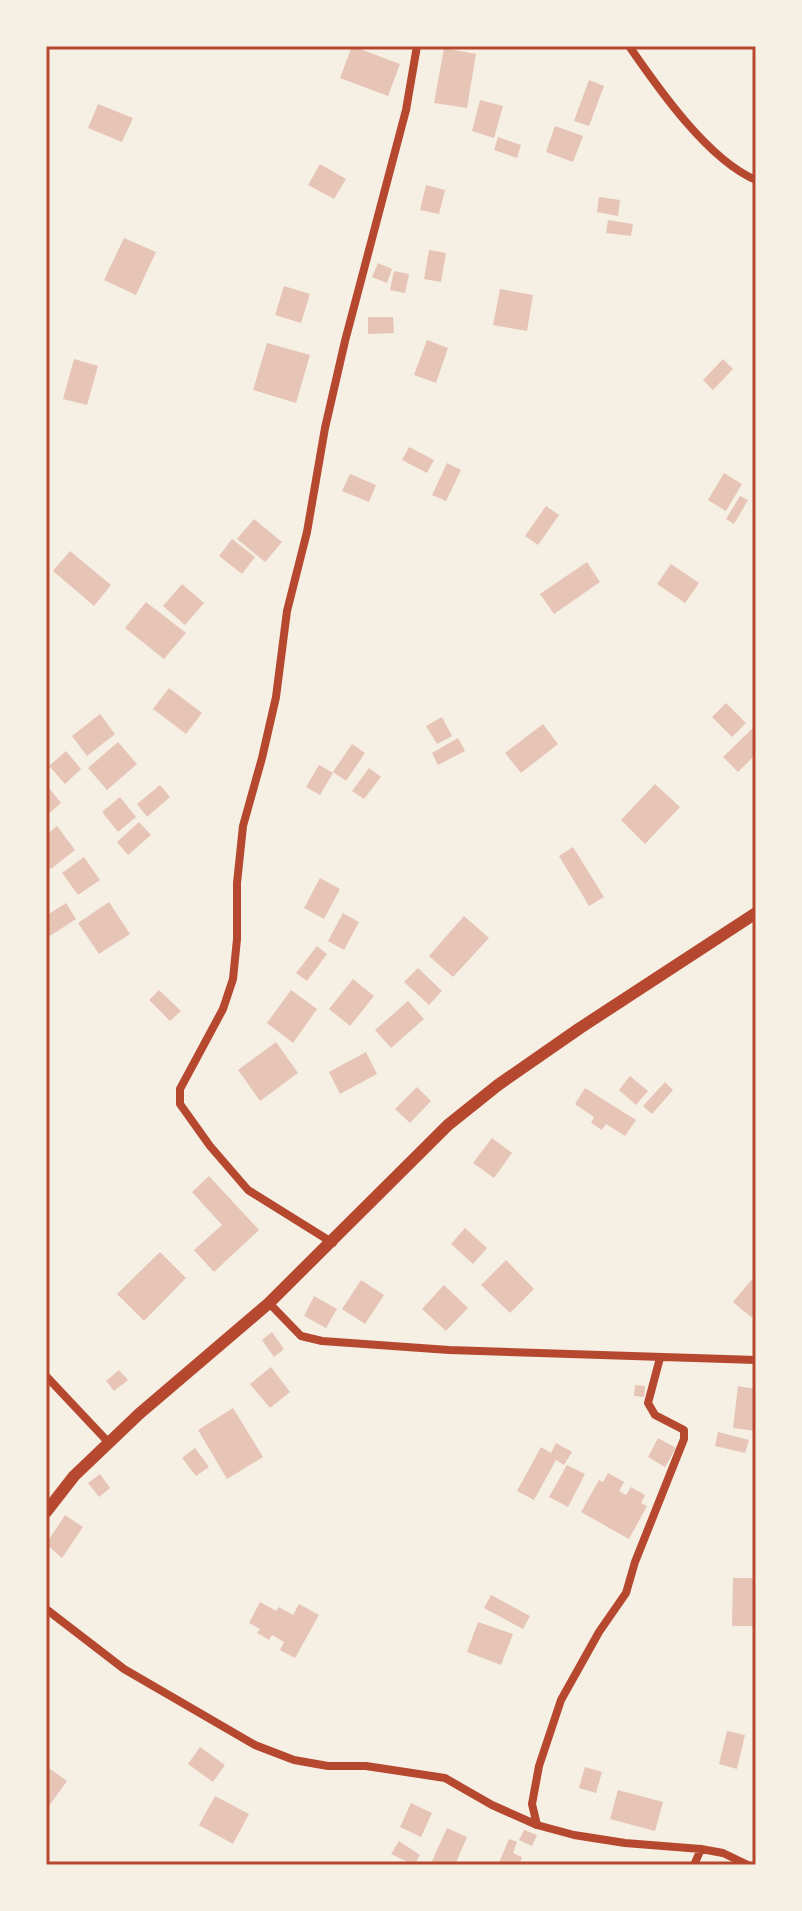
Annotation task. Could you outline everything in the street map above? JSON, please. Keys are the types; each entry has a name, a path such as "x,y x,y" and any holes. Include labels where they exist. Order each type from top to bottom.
{"main road":[{"path":"46,1512 74,1476 139,1414 269,1303 333,1243 448,1125 580,1028 756,913"}],"street":[{"path":"333,1243 248,1190 210,1146 180,1104 180,1089 223,1009 233,979 243,826 276,697 287,611 307,532 325,428 406,110 417,46"},
{"path":"629,46 656,86 720,157 756,180"},
{"path":"269,1303 301,1336 322,1341 449,1350 756,1360"},
{"path":"537,1825 532,1804 539,1766 561,1700 599,1632 626,1593 635,1562 684,1439 684,1430 655,1415 648,1403 660,1358"},
{"path":"46,1376 110,1444"},
{"path":"46,1609 124,1669 255,1745 294,1760 328,1766 366,1766 445,1778 492,1805 537,1825 625,1843 723,1853 748,1865"},
{"path":"694,1865 701,1849"}],"building":[{"path":"352,46 400,64 388,96 340,78"},
{"path":"444,48 476,54 467,108 434,103"},
{"path":"589,80 604,86 589,126 574,121"},
{"path":"480,100 503,106 494,138 472,131"},
{"path":"98,104 133,118 122,142 88,128"},
{"path":"555,126 583,136 573,162 546,152"},
{"path":"498,137 521,145 517,158 494,150"},
{"path":"320,164 346,179 334,199 308,185"},
{"path":"426,185 445,190 439,214 420,210"},
{"path":"599,197 620,200 618,216 597,212"},
{"path":"608,220 633,224 631,236 606,233"},
{"path":"124,238 156,252 136,295 104,280"},
{"path":"429,250 446,253 441,282 424,279"},
{"path":"378,263 392,269 387,283 372,277"},
{"path":"394,271 409,274 405,293 390,290"},
{"path":"284,286 310,294 301,323 275,315"},
{"path":"500,289 533,295 527,331 493,325"},
{"path":"368,317 393,317 394,333 368,334"},
{"path":"427,340 448,348 436,383 414,375"},
{"path":"267,343 310,355 296,403 253,390"},
{"path":"74,359 98,366 87,405 63,399"},
{"path":"723,359 733,369 713,390 703,380"},
{"path":"409,447 434,460 427,473 402,460"},
{"path":"447,463 461,470 446,501 432,495"},
{"path":"724,473 742,484 726,511 708,500"},
{"path":"350,474 376,485 369,502 342,491"},
{"path":"740,496 748,500 734,524 726,519"},
{"path":"546,506 559,515 538,545 525,536"},
{"path":"254,519 282,542 265,562 237,539"},
{"path":"232,539 255,557 242,574 219,556"},
{"path":"70,551 111,585 94,606 53,571"},
{"path":"587,562 600,582 554,614 540,594"},
{"path":"671,564 699,583 685,603 657,584"},
{"path":"182,584 204,603 185,625 163,606"},
{"path":"146,602 186,633 164,659 125,628"},
{"path":"169,688 202,713 186,734 153,709"},
{"path":"726,703 746,723 732,737 712,717"},
{"path":"100,714 115,734 87,756 72,736"},
{"path":"442,717 452,736 437,744 426,726"},
{"path":"543,724 558,744 521,773 505,753"},
{"path":"756,725 756,754 738,772 723,757"},
{"path":"458,738 465,751 438,765 432,753"},
{"path":"118,742 137,764 107,790 88,768"},
{"path":"352,744 365,753 346,781 333,772"},
{"path":"66,751 81,769 65,784 49,766"},
{"path":"319,765 333,773 320,795 306,787"},
{"path":"369,768 381,777 364,799 352,791"},
{"path":"46,784 61,803 46,816"},
{"path":"655,784 680,807 645,844 621,820"},
{"path":"160,785 170,797 147,817 137,804"},
{"path":"120,797 136,817 118,832 102,812"},
{"path":"139,822 151,835 128,855 117,842"},
{"path":"57,826 75,850 51,869 46,862 46,835"},
{"path":"573,847 604,897 589,906 559,856"},
{"path":"84,857 100,880 78,895 62,873"},
{"path":"320,878 340,889 324,919 304,908"},
{"path":"109,902 130,934 99,954 78,923"},
{"path":"66,903 76,919 50,936 46,930 46,916"},
{"path":"343,913 359,922 344,950 328,941"},
{"path":"464,916 489,938 453,977 429,956"},
{"path":"317,946 327,954 307,981 296,973"},
{"path":"418,968 442,991 429,1005 404,982"},
{"path":"353,979 374,996 350,1026 329,1009"},
{"path":"159,990 181,1011 170,1021 149,1000"},
{"path":"291,990 317,1009 293,1043 267,1023"},
{"path":"408,1001 424,1019 391,1048 375,1030"},
{"path":"276,1042 298,1073 260,1101 238,1070"},
{"path":"366,1052 377,1074 340,1094 329,1072"},
{"path":"630,1076 648,1091 636,1105 619,1090"},
{"path":"665,1082 673,1090 652,1114 643,1106"},
{"path":"417,1087 431,1101 410,1123 395,1109"},
{"path":"585,1088 636,1120 625,1136 606,1124 602,1130 591,1123 594,1117 575,1104"},
{"path":"492,1138 512,1153 494,1178 473,1163"},
{"path":"209,1176 259,1230 214,1272 194,1250 222,1225 192,1192"},
{"path":"465,1228 487,1248 473,1264 451,1244"},
{"path":"160,1252 186,1278 144,1321 117,1294"},
{"path":"506,1260 534,1289 510,1313 481,1285"},
{"path":"754,1277 756,1311 751,1317 733,1302"},
{"path":"361,1280 384,1295 365,1324 342,1309"},
{"path":"444,1285 468,1308 446,1331 422,1309"},
{"path":"314,1296 337,1309 326,1328 304,1316"},
{"path":"272,1332 284,1349 274,1357 262,1340"},
{"path":"271,1367 290,1392 270,1408 250,1384"},
{"path":"119,1370 128,1380 114,1391 106,1381"},
{"path":"635,1385 645,1386 644,1397 634,1396"},
{"path":"738,1386 756,1389 756,1431 733,1428"},
{"path":"233,1408 263,1457 227,1479 198,1430"},
{"path":"718,1432 749,1440 745,1453 715,1446"},
{"path":"658,1438 676,1448 665,1467 648,1457"},
{"path":"556,1443 572,1452 564,1465 556,1460 534,1500 517,1491 541,1447 551,1453"},
{"path":"195,1448 209,1467 196,1476 182,1458"},
{"path":"567,1465 585,1474 568,1507 549,1497"},
{"path":"608,1473 624,1482 619,1491 626,1495 631,1487 645,1495 641,1503 647,1506 629,1539 581,1512 599,1480 603,1482"},
{"path":"100,1474 110,1488 99,1497 88,1483"},
{"path":"65,1515 83,1527 62,1558 46,1544"},
{"path":"733,1578 756,1578 756,1626 732,1626"},
{"path":"491,1595 530,1616 523,1629 484,1608"},
{"path":"260,1602 276,1611 279,1607 293,1615 299,1604 319,1615 295,1658 280,1650 284,1642 272,1635 269,1640 257,1633 260,1629 249,1623"},
{"path":"478,1622 513,1634 501,1665 467,1652"},
{"path":"727,1731 745,1735 737,1769 719,1764"},
{"path":"200,1747 225,1765 213,1782 188,1764"},
{"path":"46,1766 67,1781 46,1810"},
{"path":"585,1767 602,1772 596,1793 579,1788"},
{"path":"618,1790 663,1802 655,1831 610,1819"},
{"path":"215,1796 249,1814 233,1844 199,1825"},
{"path":"411,1803 432,1813 421,1837 400,1827"},
{"path":"447,1828 467,1837 455,1865 432,1861"},
{"path":"524,1830 537,1835 532,1846 519,1840"},
{"path":"509,1839 517,1842 513,1853 522,1857 519,1865 498,1865"},
{"path":"399,1841 420,1855 414,1865 391,1854"}]}
